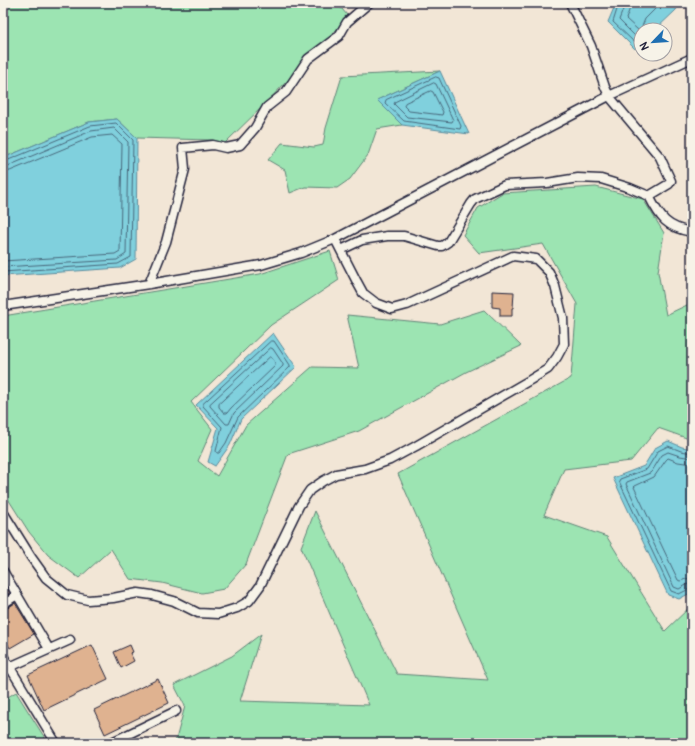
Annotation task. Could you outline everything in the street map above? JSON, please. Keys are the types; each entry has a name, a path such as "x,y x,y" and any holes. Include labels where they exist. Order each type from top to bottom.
{"street":[{"path":"149,284 166,242 184,169 182,148 212,145 226,148 240,145 255,128 267,107 286,92 308,59 339,36 347,22 369,3"},
{"path":"570,3 591,46 605,87 610,96 660,157 671,181 669,184 649,196"},
{"path":"3,306 261,266 301,253 334,239 610,96 692,58"},
{"path":"341,250 362,240 387,236 404,236 442,246 448,242 475,199 505,185 547,183 578,178 601,179 649,196 656,210 669,225 681,230 692,232"},
{"path":"3,512 46,578 67,595 88,600 113,598 138,593 174,601 198,613 218,614 237,608 249,601 260,586 299,506 310,490 322,481 336,474 365,469 390,460 416,446 548,369 557,358 564,344 563,318 555,286 549,272 536,258 513,256 407,305 392,309 376,303 364,293 334,239"},
{"path":"3,571 49,649"},
{"path":"3,604 17,595"},
{"path":"6,669 70,640"},
{"path":"3,656 6,669 56,743"},
{"path":"110,743 176,711"}],"green space":[{"path":"3,3 337,3 347,15 337,29 225,143 211,140 137,138 117,119 89,122 3,158"},
{"path":"440,71 377,100 402,125 377,129 368,155 350,179 337,188 305,187 290,193 285,170 268,160 282,143 314,147 323,145 326,128 342,76"},
{"path":"596,187 643,199 664,233 658,272 666,315 687,305 692,305 692,440 658,428 631,461 564,469 544,515 607,537 665,631 692,605 692,743 175,743 185,706 174,685 232,656 261,634 240,701 369,705 301,547 315,511 397,674 488,680 398,474 571,378 577,304 543,244 479,253 463,235 478,208 502,193"},
{"path":"330,251 339,280 271,325 191,402 212,429 198,461 217,476 246,425 312,367 359,368 347,315 440,324 484,310 521,346 466,372 359,431 288,454 246,564 224,589 202,593 162,583 130,579 111,549 79,578 48,555 29,532 3,491 3,316 260,274"},
{"path":"16,692 48,743 3,743 3,700"}],"water":[{"path":"616,3 679,3 676,10 663,22 633,22 633,47 608,22"},
{"path":"440,71 469,134 402,125 377,100"},
{"path":"117,119 137,138 136,259 120,268 3,276 3,158 89,122"},
{"path":"273,333 296,367 241,419 230,445 215,466 208,462 218,428 196,405"},
{"path":"668,441 682,447 692,449 692,592 679,599 668,595 613,478 644,466 655,448"}],"building":[{"path":"492,291 514,292 512,316 500,316 500,308 492,307"},
{"path":"3,582 10,593 3,597"},
{"path":"15,603 34,634 10,648 3,636 3,609 6,609"},
{"path":"92,645 108,679 44,710 28,675"},
{"path":"130,645 133,652 130,653 134,661 121,668 114,652"},
{"path":"158,679 169,703 105,734 94,710"}]}
